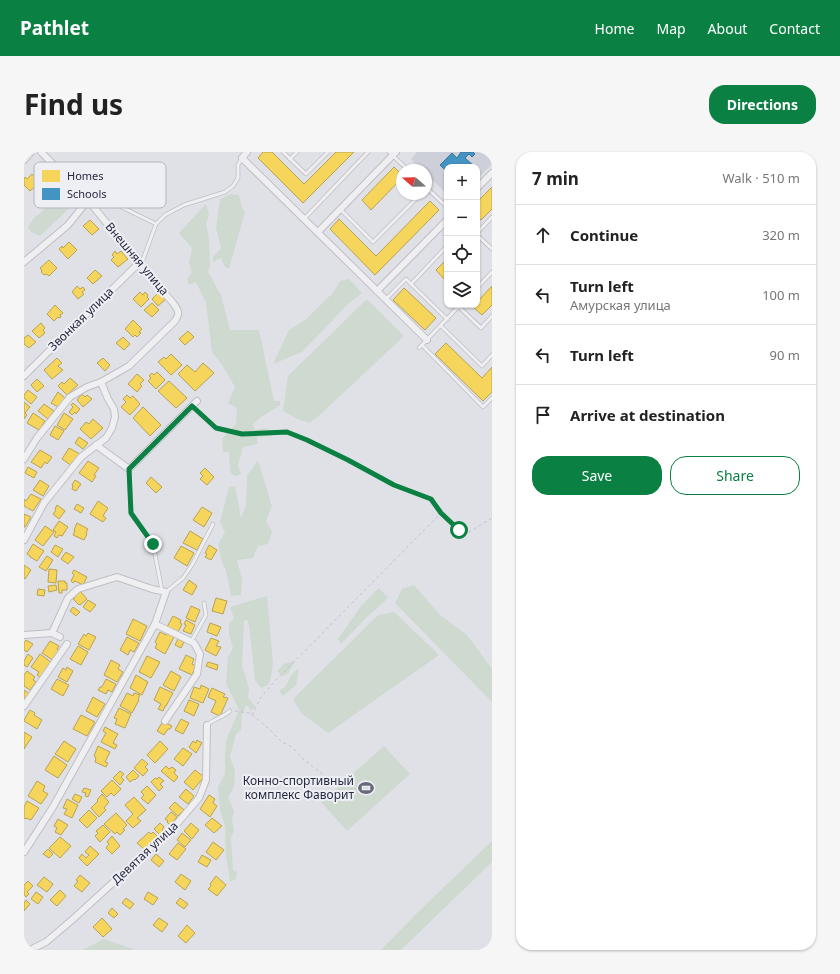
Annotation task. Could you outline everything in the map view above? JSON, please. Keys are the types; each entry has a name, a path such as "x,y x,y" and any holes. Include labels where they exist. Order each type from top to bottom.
{"street":[{"path":"24,160 31,152"},
{"name":"Внешняя улица","path":"41,152 51,162"},
{"path":"247,152 242,158 428,340"},
{"path":"318,232 392,153"},
{"path":"480,185 492,173"},
{"path":"24,262 68,225 82,208"},
{"name":"Внешняя улица","path":"94,208 178,310 178,315 175,321 129,366 101,382"},
{"path":"377,291 444,223"},
{"name":"Звонкая улица","path":"24,376 140,264"},
{"path":"24,459 37,438 70,397 87,387 101,382 114,409 115,417 112,428 106,438 81,457 44,503 24,540"},
{"path":"96,445 129,469 195,403"},
{"path":"24,852 53,807 155,624 164,592 117,576 78,589 68,598 52,633"},
{"path":"155,624 194,643 200,654 197,674 165,721"},
{"path":"24,635 52,633 60,637"},
{"path":"24,706 67,644"},
{"name":"Девятая улица","path":"30,950 46,942 72,920 175,826 199,798 206,780 207,725"}],"lane":[{"path":"283,152 306,174 328,152"},
{"path":"290,159 297,152"},
{"path":"304,219 368,152"},
{"path":"392,153 402,164"},
{"path":"140,264 156,224 165,215 184,205 225,192 233,186 238,178 238,165 242,158"},
{"path":"432,193 444,204"},
{"path":"340,209 373,242 415,200"},
{"path":"122,208 156,224"},
{"path":"480,231 492,218"},
{"path":"479,236 492,249"},
{"path":"411,284 444,249"},
{"path":"480,285 492,272"},
{"path":"386,299 406,279 447,319"},
{"path":"458,308 420,347 483,407 492,398"},
{"path":"462,308 481,328 492,316"},
{"path":"440,326 482,366 492,355"},
{"path":"129,469 131,513 153,544 164,592 183,578 192,566 214,524"},
{"path":"191,642 206,615 204,603"},
{"path":"207,725 230,711"}],"path":[{"path":"195,403 216,428 242,434 287,432 348,460 394,485 431,499 441,513 459,530 469,532 492,518"},
{"path":"252,715 261,697 274,682 441,513"},
{"path":"230,711 250,713 282,742 292,747 303,759 334,783"}],"shaded area":[{"path":"417,152 492,152 492,164 480,176 480,164 444,164 444,191 432,180 432,164 416,164 411,159"},
{"path":"231,194 239,195 242,208 245,212 229,269 225,267 221,258 213,262 213,257 221,248 216,228 220,199"},
{"path":"206,204 209,215 206,224 209,240 210,266 208,272 221,295 230,330 259,330 274,401 280,401 280,405 253,424 255,430 266,428 274,432 272,436 257,437 258,444 243,447 238,465 241,474 235,476 230,472 229,452 223,452 222,439 236,424 237,408 228,403 235,387 222,365 212,352 206,303 196,282 189,285 187,279 192,273 189,262 192,248 179,233"},
{"path":"46,208 70,208 40,236 31,232 28,227 34,218"},
{"path":"349,279 362,293 347,305 302,352 273,364 289,330 305,320 333,293 340,281"},
{"path":"367,299 404,336 310,423 300,420 283,411 288,376"},
{"path":"258,460 272,506 266,521 272,532 268,544 258,546 253,558 237,560 242,579 241,595 231,596 226,570 222,563 218,544 225,533 220,522 229,487 235,486 241,518 246,505 247,476"},
{"path":"414,585 440,615 467,635 492,669 492,702 395,603 402,589"},
{"path":"379,588 388,598 341,644 338,639 361,606"},
{"path":"267,596 273,663 268,685 261,688 255,680 248,620 244,621 242,666 249,688 248,698 255,706 252,711 246,705 242,714 241,730 236,734 230,757 235,771 234,787 228,797 234,811 232,819 234,831 231,838 233,870 237,872 236,879 230,882 226,855 225,827 220,809 218,787 225,774 227,738 239,710 226,683 228,657 233,648 229,634 229,623 234,618 230,607"},
{"path":"394,612 439,655 328,733 301,713 293,699 378,615"},
{"path":"295,661 288,673 283,676 277,671 284,664"},
{"path":"299,668 296,685 283,696 279,691 285,687 292,674"},
{"name":"Конно-спортивный комплекс Фаворит","path":"384,746 410,774 347,831 321,802"},
{"path":"492,841 492,862 401,950 381,950 417,913"},
{"path":"104,939 136,950 82,950"}],"building: Homes":[{"path":"263,152 272,152 304,184 336,152 354,152 303,203 258,158"},
{"path":"394,167 396,169 396,184 371,210 362,200"},
{"path":"32,174 34,176 34,187 30,191 24,185 25,177 27,179"},
{"path":"492,187 492,209 481,220 480,219 480,199"},
{"path":"430,201 439,210 375,275 330,229 339,219 376,256"},
{"path":"90,220 99,229 92,235 83,226"},
{"path":"69,242 77,250 68,259 59,249 62,246 63,248"},
{"path":"115,251 117,254 121,251 128,259 118,267 111,260 114,257 112,255"},
{"path":"49,260 57,268 49,276 46,274 44,275 40,268"},
{"path":"444,262 444,279 436,270"},
{"path":"95,270 102,276 93,284 87,278"},
{"path":"77,286 80,289 83,287 85,290 82,292 84,294 78,299 72,292"},
{"path":"492,286 492,305 482,315 474,308 480,308 480,299"},
{"path":"404,288 436,318 425,330 393,300"},
{"path":"140,292 143,295 145,292 149,299 141,307 133,299"},
{"path":"159,292 166,299 158,306 152,299"},
{"path":"152,303 159,310 152,317 144,310"},
{"path":"55,305 63,313 60,315 61,317 58,317 54,321 47,314"},
{"path":"133,320 142,329 139,332 141,333 137,337 135,335 133,337 125,329"},
{"path":"41,323 45,328 43,330 45,333 39,338 32,331"},
{"path":"188,331 194,337 185,345 179,339"},
{"path":"28,335 36,342 29,348 24,344 24,338"},
{"path":"123,337 130,344 124,350 116,343"},
{"path":"446,343 482,378 492,367 492,392 483,401 435,354"},
{"path":"171,354 182,365 171,375 158,362 164,357 166,359"},
{"path":"57,358 62,363 58,366 63,370 52,379 44,370"},
{"path":"103,358 110,365 105,371 97,363"},
{"path":"203,363 214,373 195,391 178,374 187,365 195,372"},
{"path":"157,372 165,380 156,389 148,381 151,378 149,376 152,373 154,375"},
{"path":"137,374 144,380 140,384 142,386 137,392 128,384"},
{"path":"70,378 78,385 67,395 58,386 62,382 64,384"},
{"path":"37,379 44,386 37,392 31,385"},
{"path":"169,381 187,398 176,408 158,391"},
{"path":"28,390 37,397 31,404 24,398 24,395"},
{"path":"58,392 65,398 58,407 51,403"},
{"path":"82,394 85,397 87,395 92,399 83,407 77,400"},
{"path":"127,395 130,398 133,396 140,404 130,415 121,407 126,402 123,399"},
{"path":"24,402 30,407 25,413 27,415 24,419"},
{"path":"73,403 80,409 76,414 75,412 72,415 69,412 73,407 71,405"},
{"path":"44,404 54,411 48,419 38,411"},
{"path":"143,407 161,425 150,436 133,418"},
{"path":"33,413 45,421 39,430 27,423"},
{"path":"64,413 73,419 65,430 57,425"},
{"path":"93,419 103,428 91,439 80,429 86,422 89,424"},
{"path":"55,426 64,431 58,440 50,435"},
{"path":"79,437 88,443 83,449 75,443"},
{"path":"69,448 80,454 72,466 62,459"},
{"path":"40,450 52,457 47,464 45,462 41,468 31,462"},
{"path":"88,461 99,468 94,475 96,476 92,482 79,473"},
{"path":"28,467 37,472 34,478 25,473"},
{"path":"205,468 214,477 207,485 200,479 203,476 200,473"},
{"path":"151,477 162,487 156,493 146,483"},
{"path":"40,480 49,486 43,496 33,490"},
{"path":"75,480 81,484 76,491 72,489 72,485"},
{"path":"31,494 41,499 33,511 24,506 24,499 26,501"},
{"path":"98,501 108,508 103,516 106,518 103,522 90,514"},
{"path":"77,504 84,508 81,513 74,509"},
{"path":"57,505 65,511 59,519 53,514"},
{"path":"202,507 212,513 204,527 193,520"},
{"path":"24,514 31,517 25,527 24,527"},
{"path":"59,521 68,527 62,536 59,535 57,538 54,536 56,532 53,530"},
{"path":"77,523 88,529 84,540 73,535"},
{"path":"45,526 54,532 43,546 35,540"},
{"path":"190,531 203,539 197,550 183,543"},
{"path":"33,544 44,551 37,561 27,554"},
{"path":"55,545 63,549 58,557 51,552"},
{"path":"209,545 217,550 211,560 205,557 207,554 205,553"},
{"path":"181,546 194,553 187,566 174,558"},
{"path":"66,552 74,557 68,564 61,559"},
{"path":"47,556 53,560 46,571 39,567"},
{"path":"24,565 31,570 25,579 24,578"},
{"path":"49,569 57,570 56,583 48,582"},
{"path":"74,570 87,577 83,585 75,581 73,583 71,581 74,575 72,573"},
{"path":"189,580 197,586 192,595 183,590"},
{"path":"58,581 65,581 65,583 67,583 67,590 62,590 62,593 59,593"},
{"path":"56,585 57,590 49,592 48,586"},
{"path":"38,589 45,590 44,596 37,595"},
{"path":"80,591 87,599 79,605 73,599 75,598 74,596"},
{"path":"216,598 227,601 223,614 212,611"},
{"path":"88,600 96,605 90,612 83,607"},
{"path":"191,606 200,610 195,622 186,618"},
{"path":"73,607 80,612 76,616 70,611"},
{"path":"173,616 181,620 180,623 182,624 178,632 167,627"},
{"path":"133,619 147,626 140,641 126,634"},
{"path":"186,620 195,625 191,634 183,631 186,625 184,624"},
{"path":"210,623 221,627 217,636 207,632"},
{"path":"160,632 166,635 167,633 174,637 165,654 155,648 157,644 155,642"},
{"path":"88,633 96,637 89,650 78,644 84,634 86,636"},
{"path":"127,637 139,643 134,652 130,650 128,655 120,650"},
{"path":"211,638 219,641 216,646 221,647 216,656 205,650"},
{"path":"178,639 184,642 181,648 175,645"},
{"path":"26,640 33,644 27,652 24,650 24,643"},
{"path":"50,641 59,646 57,649 60,651 54,661 42,653"},
{"path":"78,646 88,652 81,665 70,659"},
{"path":"28,654 33,658 27,667 24,665 24,661"},
{"path":"40,654 52,663 41,678 37,675 39,672 31,667"},
{"path":"186,655 194,659 192,664 196,666 192,675 179,669"},
{"path":"147,656 160,662 151,678 139,672"},
{"path":"111,660 120,665 118,669 123,672 117,682 104,675"},
{"path":"208,662 218,665 217,670 206,666"},
{"path":"67,667 73,671 67,682 58,677 63,668 66,670"},
{"path":"27,671 35,677 33,680 36,682 30,690 24,686 24,675"},
{"path":"171,671 181,677 174,691 163,685"},
{"path":"136,675 148,682 142,695 130,688"},
{"path":"57,679 69,685 63,696 51,689"},
{"path":"106,679 116,684 112,692 108,690 106,694 98,690 102,687"},
{"path":"201,685 209,689 203,703 190,698 194,687 200,689"},
{"path":"160,687 173,693 163,711 158,709 161,704 154,700"},
{"path":"212,688 225,694 223,697 228,698 220,716 211,712 216,701 208,697"},
{"path":"24,690 30,694 24,703"},
{"path":"127,693 133,696 134,693 140,695 132,713 120,706"},
{"path":"93,697 105,704 97,717 86,711"},
{"path":"189,700 199,704 194,716 184,711"},
{"path":"119,708 131,714 125,728 115,724 117,719 114,718"},
{"path":"30,710 35,713 34,715 42,720 37,729 24,721"},
{"path":"81,715 95,722 87,736 73,729"},
{"path":"181,719 189,723 183,734 175,730"},
{"path":"163,721 172,726 164,735 157,731"},
{"path":"105,727 118,734 113,743 117,745 115,749 101,742 106,733 103,731"},
{"path":"24,732 32,737 24,749"},
{"path":"197,740 202,743 196,753 189,747 193,741 196,743"},
{"path":"64,741 76,749 68,762 55,754"},
{"path":"160,741 168,749 155,763 147,755"},
{"path":"98,746 110,752 105,762 108,763 106,767 95,762 96,758 94,756"},
{"path":"183,748 192,754 183,766 174,759"},
{"path":"54,756 67,765 58,778 45,770"},
{"path":"142,759 148,764 145,767 148,770 143,776 134,768"},
{"path":"166,766 169,769 172,767 176,770 174,773 178,777 174,782 161,771"},
{"path":"133,770 139,776 130,782 126,777"},
{"path":"195,770 204,777 193,790 184,782"},
{"path":"120,771 124,774 121,777 124,780 120,785 113,778"},
{"path":"159,777 164,781 160,784 163,787 159,791 151,782 155,778 157,779"},
{"path":"112,780 121,789 114,796 111,793 107,797 101,791"},
{"path":"37,781 45,786 43,791 48,794 41,804 28,796"},
{"path":"147,786 156,795 148,804 141,798 144,795 141,792"},
{"path":"84,788 91,790 88,797 85,796 86,793 82,792"},
{"path":"186,789 194,796 188,804 179,797"},
{"path":"75,794 82,797 79,803 72,799"},
{"path":"102,794 109,802 104,808 106,810 99,817 91,808"},
{"path":"209,795 215,799 213,803 217,806 210,817 200,809"},
{"path":"134,797 146,810 137,818 141,821 133,828 126,821 133,814 125,805"},
{"path":"67,799 78,805 72,818 64,814 67,809 63,808"},
{"path":"27,801 39,808 31,820 24,818 24,807"},
{"path":"175,802 184,810 178,816 169,808"},
{"path":"89,810 97,818 87,828 79,820"},
{"path":"171,812 177,817 170,825 165,819"},
{"path":"116,813 127,825 123,829 125,830 120,835 117,832 115,834 104,824"},
{"path":"212,818 222,826 214,833 205,825"},
{"path":"58,819 68,825 61,835 55,832 57,828 54,826"},
{"path":"160,823 164,827 160,835 154,829"},
{"path":"191,823 199,830 192,839 184,831"},
{"path":"103,825 110,832 100,842 95,836 98,833 96,831"},
{"path":"149,832 151,834 153,832 158,837 144,849 137,843"},
{"path":"182,833 191,840 185,847 177,840"},
{"path":"112,836 120,846 112,854 106,848 109,844 107,842"},
{"path":"60,837 71,846 60,858 49,848"},
{"path":"213,842 224,850 216,860 206,852"},
{"path":"178,843 186,849 177,860 169,854"},
{"path":"90,846 99,854 87,866 79,858 82,854 86,858 89,855 85,852"},
{"path":"48,849 53,854 49,858 43,854"},
{"path":"156,854 164,861 159,867 151,860"},
{"path":"202,855 211,860 207,867 198,862"},
{"path":"181,874 191,881 185,890 175,882"},
{"path":"80,875 90,883 82,892 74,886"},
{"path":"216,876 226,885 217,896 208,889"},
{"path":"44,877 53,884 47,892 37,885"},
{"path":"28,881 33,886 27,892 29,894 26,897 24,894 24,885"},
{"path":"60,890 66,896 57,906 50,900"},
{"path":"36,892 43,897 38,904 31,899"},
{"path":"148,892 158,898 153,905 144,899"},
{"path":"126,898 134,904 130,909 122,903"},
{"path":"180,898 188,904 184,909 176,903"},
{"path":"26,900 30,904 24,911 24,903"},
{"path":"112,908 118,914 114,918 108,913"},
{"path":"102,918 112,929 103,937 93,927"},
{"path":"159,918 168,924 162,932 153,925"},
{"path":"187,925 195,933 186,943 178,936"}],"building: Schools":[{"path":"461,152 473,152 475,154 472,157 469,154 465,158 472,164 444,164 444,169 440,165 452,153 457,158"}],"place":[{"name":"Конно-спортивный комплекс Фаворит","path":"366,788"}],"route":[{"path":"153,544 131,513 129,469 192,406 216,428 242,434 287,432 307,440 394,485 431,499 441,513 459,530"}]}
